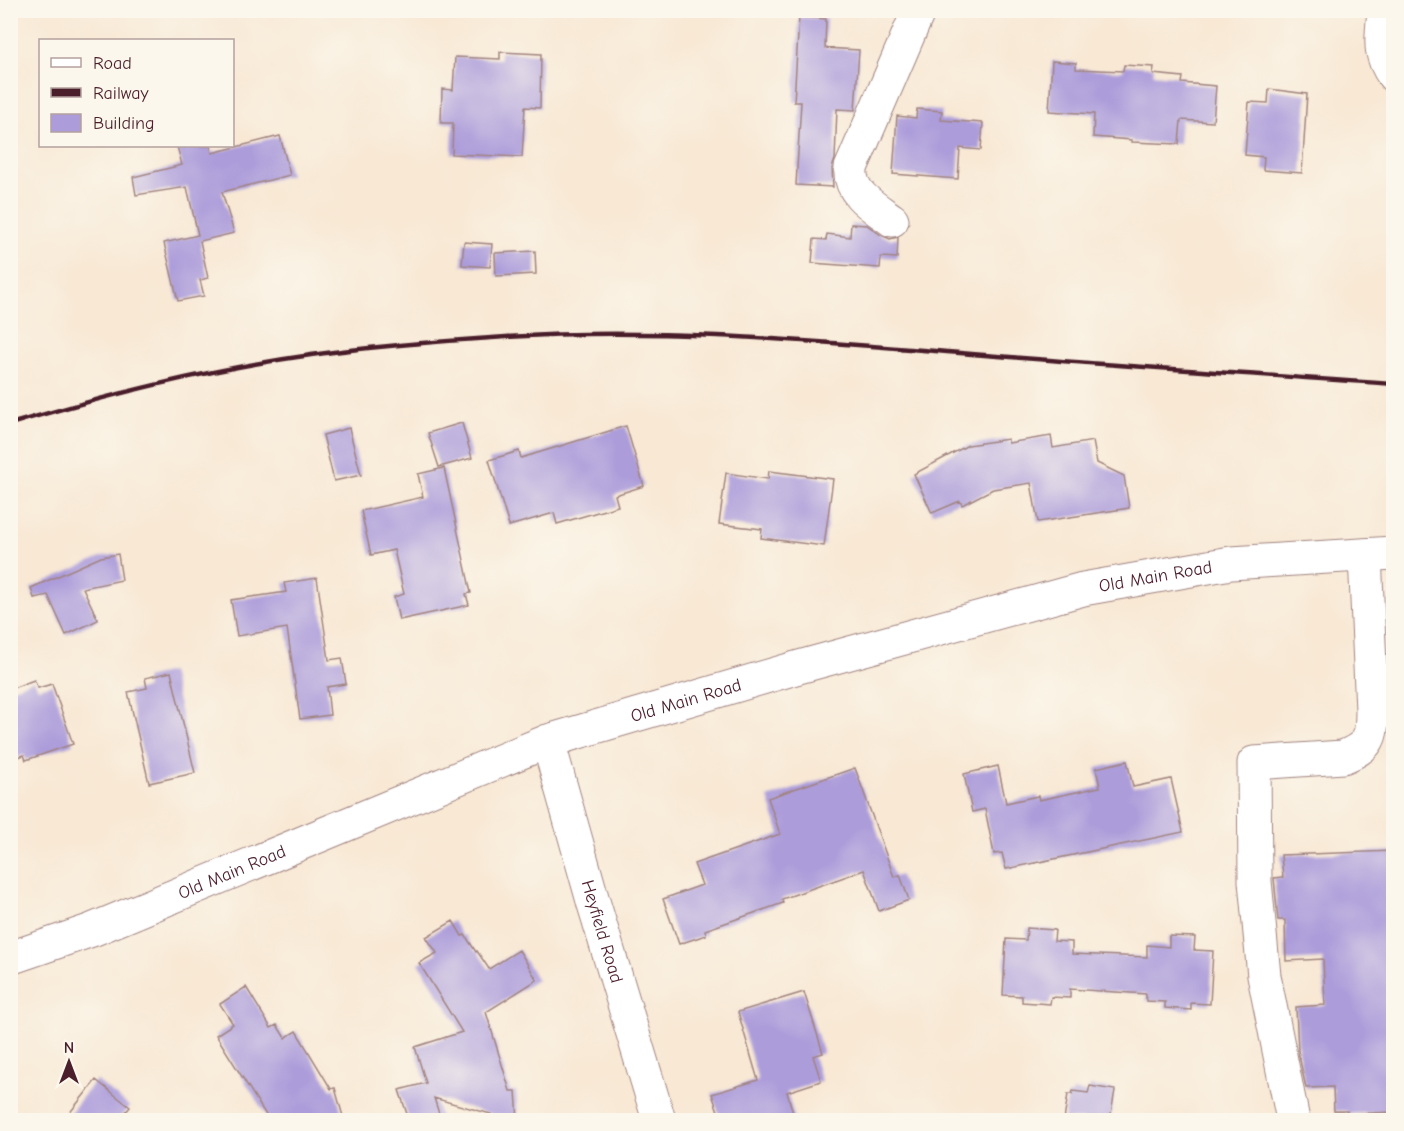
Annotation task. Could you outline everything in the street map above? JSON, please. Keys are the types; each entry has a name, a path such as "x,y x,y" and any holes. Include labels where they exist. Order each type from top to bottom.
{"street":[{"path":"892,220 855,189 850,177 851,168 918,10"},
{"path":"1384,10 1381,44 1385,64 1394,76"},
{"path":"1293,1120 1264,976 1255,881 1254,763 1343,757 1356,752 1369,741 1372,730 1379,554"},
{"name":"Old Main Road","path":"10,958 92,930 548,741 799,667 1083,589 1231,563 1379,554"},
{"name":"Heyfield Road","path":"548,741 593,902 659,1120"}],"building":[{"path":"799,17 826,19 825,48 859,50 855,110 837,109 835,159 832,168 833,187 796,185 801,102 794,102"},
{"path":"500,52 541,54 540,108 525,107 522,157 452,154 453,123 441,123 442,89 453,90 455,57 500,59"},
{"path":"1052,61 1076,63 1076,69 1123,71 1124,65 1154,67 1153,74 1183,77 1182,83 1216,86 1213,122 1181,120 1179,144 1132,142 1132,140 1093,137 1094,114 1049,111"},
{"path":"1269,89 1307,94 1302,173 1263,170 1264,157 1245,155 1249,102 1268,103"},
{"path":"917,109 942,111 941,120 983,123 981,150 960,148 958,179 893,174 897,116 916,118"},
{"path":"280,136 290,175 222,192 234,233 200,241 208,278 200,280 204,296 178,301 164,243 198,235 187,187 136,195 133,177 182,165 177,147 210,147 212,153"},
{"path":"851,224 867,225 890,239 898,237 897,258 881,257 880,268 812,263 814,239 826,240 827,234 850,237"},
{"path":"464,242 492,244 490,267 462,265"},
{"path":"535,251 536,274 496,276 495,253"},
{"path":"462,423 472,458 439,467 428,433"},
{"path":"626,426 644,486 615,495 618,506 557,524 554,513 509,526 489,460 519,451 521,458"},
{"path":"349,428 361,475 334,481 323,435"},
{"path":"1051,436 1053,448 1093,441 1097,463 1124,476 1129,508 1038,522 1031,483 993,489 962,505 960,501 932,513 914,474 968,445 1008,439 1008,443"},
{"path":"444,468 471,593 466,594 469,605 399,620 394,597 404,594 394,550 371,555 361,511 423,497 418,474"},
{"path":"769,471 833,479 824,546 761,538 762,529 719,524 726,473 768,479"},
{"path":"118,554 122,580 83,588 98,620 66,635 48,595 34,598 31,588 101,557"},
{"path":"317,578 329,660 342,658 346,684 327,687 330,715 300,719 287,628 237,636 231,600 286,592 284,583"},
{"path":"171,672 195,773 149,783 128,692 147,688 145,678"},
{"path":"34,680 38,688 52,684 73,744 26,760 24,755 10,760 10,689"},
{"path":"1127,761 1133,787 1171,779 1183,832 1006,869 1002,853 994,854 985,809 972,812 964,774 998,766 1006,803 1038,796 1039,800 1100,787 1096,768"},
{"path":"855,768 894,877 900,875 909,900 879,911 864,870 782,899 783,903 705,930 706,935 679,944 663,899 702,885 694,864 780,834 768,798"},
{"path":"1394,851 1394,1112 1347,1114 1347,1111 1334,1111 1333,1087 1306,1088 1298,1051 1296,1007 1325,1005 1323,959 1286,961 1285,920 1278,920 1274,878 1283,877 1281,855"},
{"path":"453,921 489,969 519,950 537,980 486,1012 510,1091 516,1091 518,1120 491,1120 491,1114 434,1098 441,1120 409,1120 399,1090 426,1083 415,1047 462,1032 419,963 437,953 426,937"},
{"path":"1027,928 1055,930 1054,941 1072,942 1072,954 1147,957 1147,945 1169,947 1169,936 1195,937 1194,950 1213,951 1210,1004 1191,1003 1191,1010 1165,1008 1165,1002 1146,1001 1146,994 1070,989 1070,998 1051,997 1050,1004 1022,1002 1022,996 1003,995 1006,939 1026,940"},
{"path":"246,987 271,1028 277,1025 285,1038 296,1031 331,1089 335,1088 344,1120 269,1120 216,1035 233,1024 220,1004"},
{"path":"804,992 823,1053 813,1056 821,1081 787,1092 795,1120 721,1120 712,1094 758,1080 738,1012"},
{"path":"96,1080 130,1107 119,1120 64,1120"},
{"path":"1090,1086 1115,1090 1110,1120 1064,1120 1068,1094 1072,1094 1073,1091 1088,1093"}],"railway":[{"path":"10,424 159,384 273,361 408,344 563,334 676,335 790,340 1394,384"}]}
